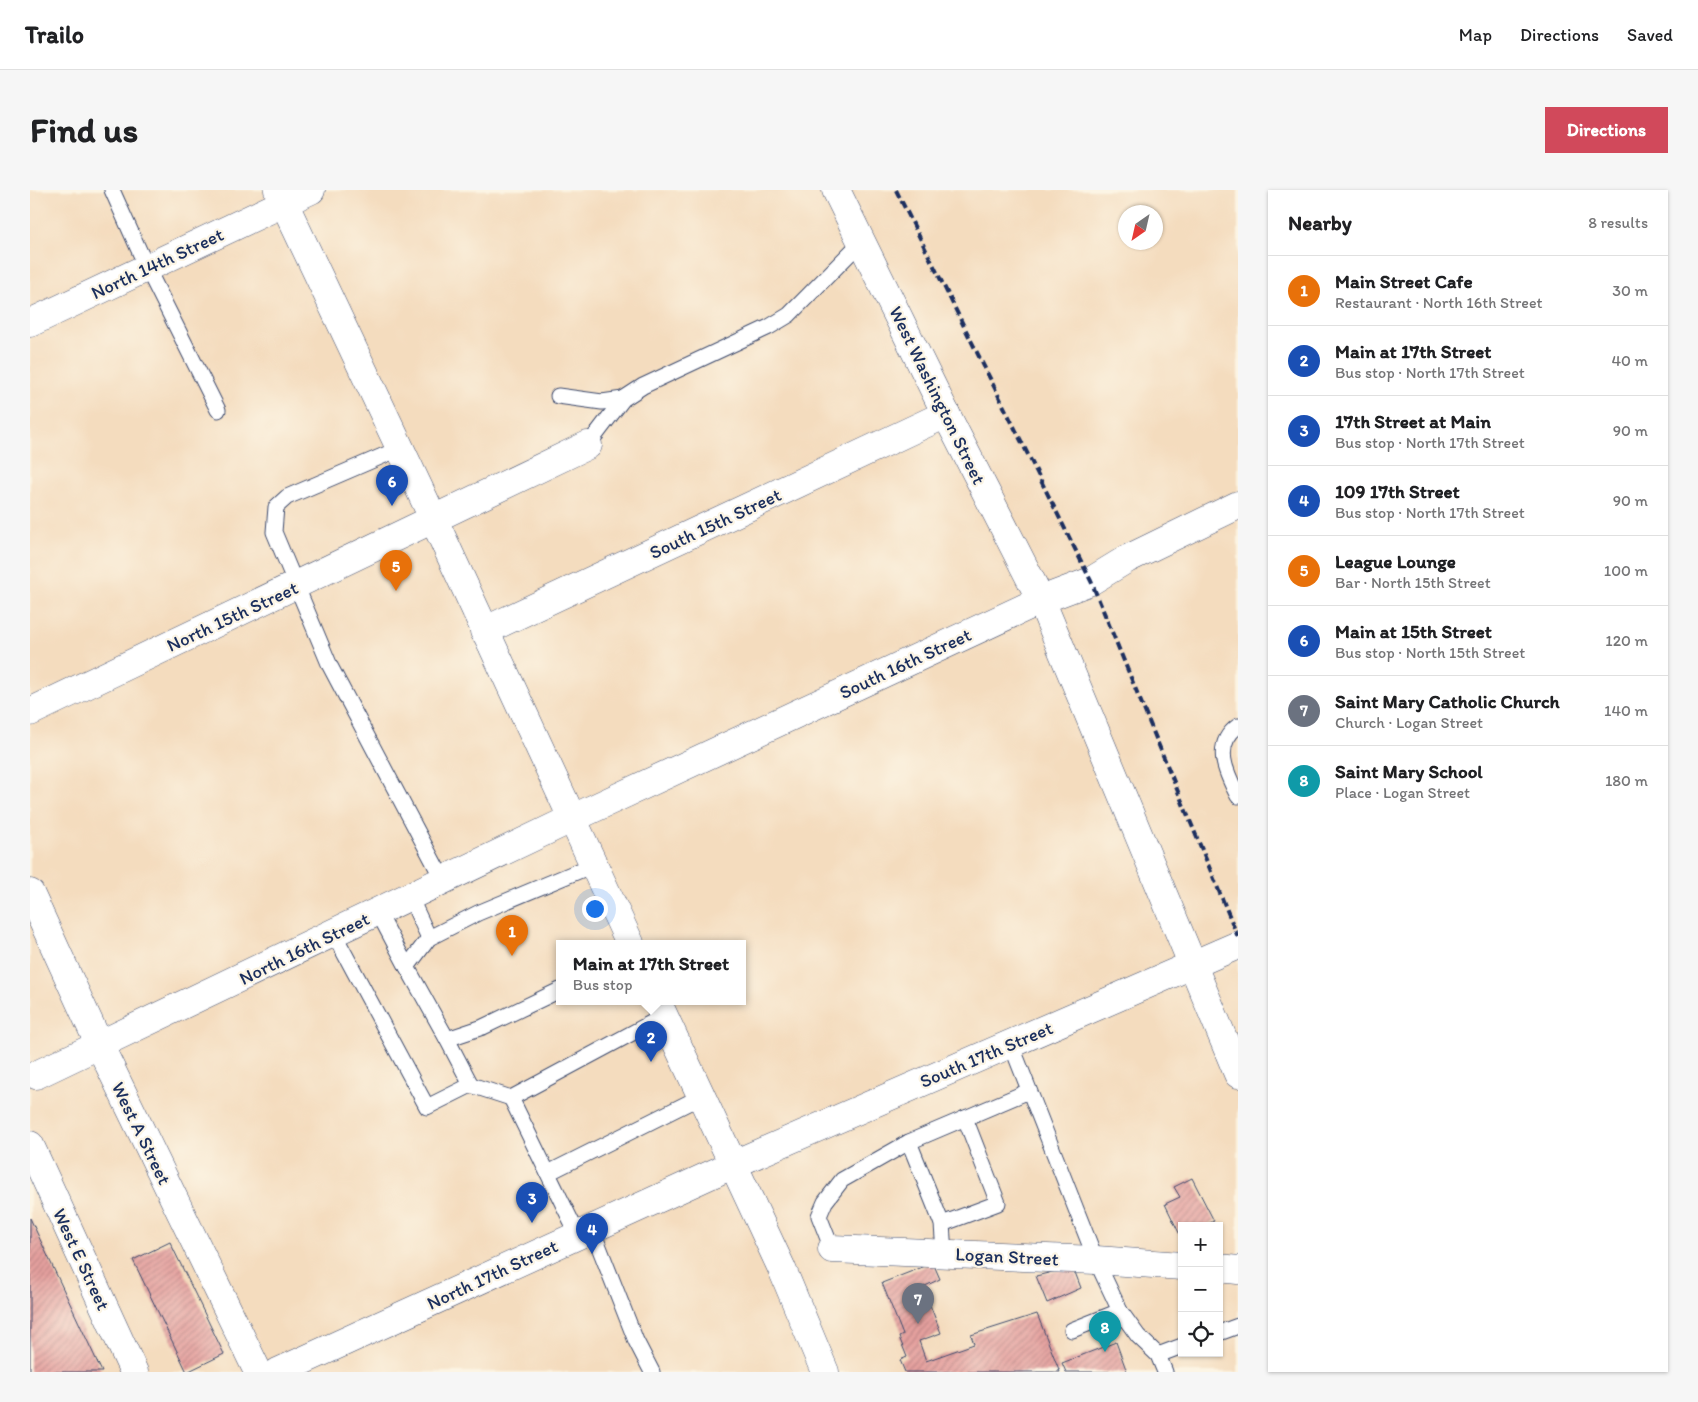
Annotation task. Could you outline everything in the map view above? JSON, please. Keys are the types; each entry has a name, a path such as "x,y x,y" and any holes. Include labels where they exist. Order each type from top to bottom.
{"street":[{"name":"North 14th Street","path":"30,323 147,268 282,196 311,190"},
{"name":"West Washington Street","path":"836,190 946,414 1041,600 1194,964 1238,1074"},
{"path":"282,196 629,940"},
{"name":"South 15th Street","path":"484,631 946,414"},
{"name":"North 15th Street","path":"30,712 588,446"},
{"name":"South 16th Street","path":"571,819 1041,600 1090,581 1127,560 1238,506"},
{"name":"North 16th Street","path":"36,1075 571,819"},
{"name":"West A Street","path":"30,892 100,1044 258,1372"},
{"name":"South 17th Street","path":"734,1164 1238,945"},
{"path":"660,1008 734,1164 825,1372"},
{"name":"West E Street","path":"30,1145 134,1372"},
{"name":"North 17th Street","path":"278,1372 734,1164"},
{"name":"Logan Street","path":"832,1249 1096,1260 1178,1266"},
{"path":"1223,1268 1238,1270"}],"lane":[{"path":"112,190 147,268 218,410"},
{"path":"588,446 623,399 643,386 769,327 789,315 862,240"},
{"path":"558,396 602,402 623,399"},
{"path":"401,448 287,497 276,507 274,532 330,666 444,880"},
{"path":"1238,726 1226,740 1222,758 1238,796"},
{"path":"407,966 429,938 478,913 593,865"},
{"path":"410,897 429,938"},
{"path":"378,912 471,1085"},
{"path":"334,934 427,1107 471,1085 512,1098 548,1173 585,1232 652,1372"},
{"path":"447,1040 483,1027 556,992"},
{"path":"512,1098 660,1008"},
{"path":"1011,1044 1096,1260 1120,1311 1138,1336 1158,1355 1165,1372"},
{"path":"832,1249 819,1216 825,1202 842,1180 909,1142 1030,1091"},
{"path":"548,1173 702,1096"},
{"path":"942,1224 998,1203 965,1118"},
{"path":"909,1142 942,1224 944,1253"},
{"path":"1072,1330 1120,1311"},
{"path":"1223,1332 1238,1326"},
{"path":"1158,1355 1178,1348"}],"building":[{"path":"1192,1178 1214,1221 1178,1222 1178,1231 1165,1204 1180,1197 1174,1187"},
{"path":"30,1218 102,1372 30,1372"},
{"path":"170,1242 224,1354 187,1372 133,1260"},
{"path":"933,1263 940,1279 923,1287 941,1333 919,1341 926,1361 974,1344 971,1335 1037,1314 1060,1372 905,1372 900,1360 907,1357 899,1337 903,1335 882,1283"},
{"path":"1073,1267 1081,1288 1047,1303 1036,1276"},
{"path":"1116,1342 1127,1372 1066,1372 1062,1363"}],"railway":[{"path":"896,190 1091,581 1238,937"}],"place":[{"name":"Main at 15th Street","path":"392,506"},
{"name":"League Lounge","path":"396,591"},
{"name":"Main Street Cafe","path":"512,956"},
{"name":"Main at 17th Street","path":"651,1062"},
{"name":"17th Street at Main","path":"532,1223"},
{"name":"109 17th Street","path":"592,1254"},
{"name":"Saint Mary Catholic Church","path":"918,1324"},
{"name":"Saint Mary School","path":"1105,1352"}]}
